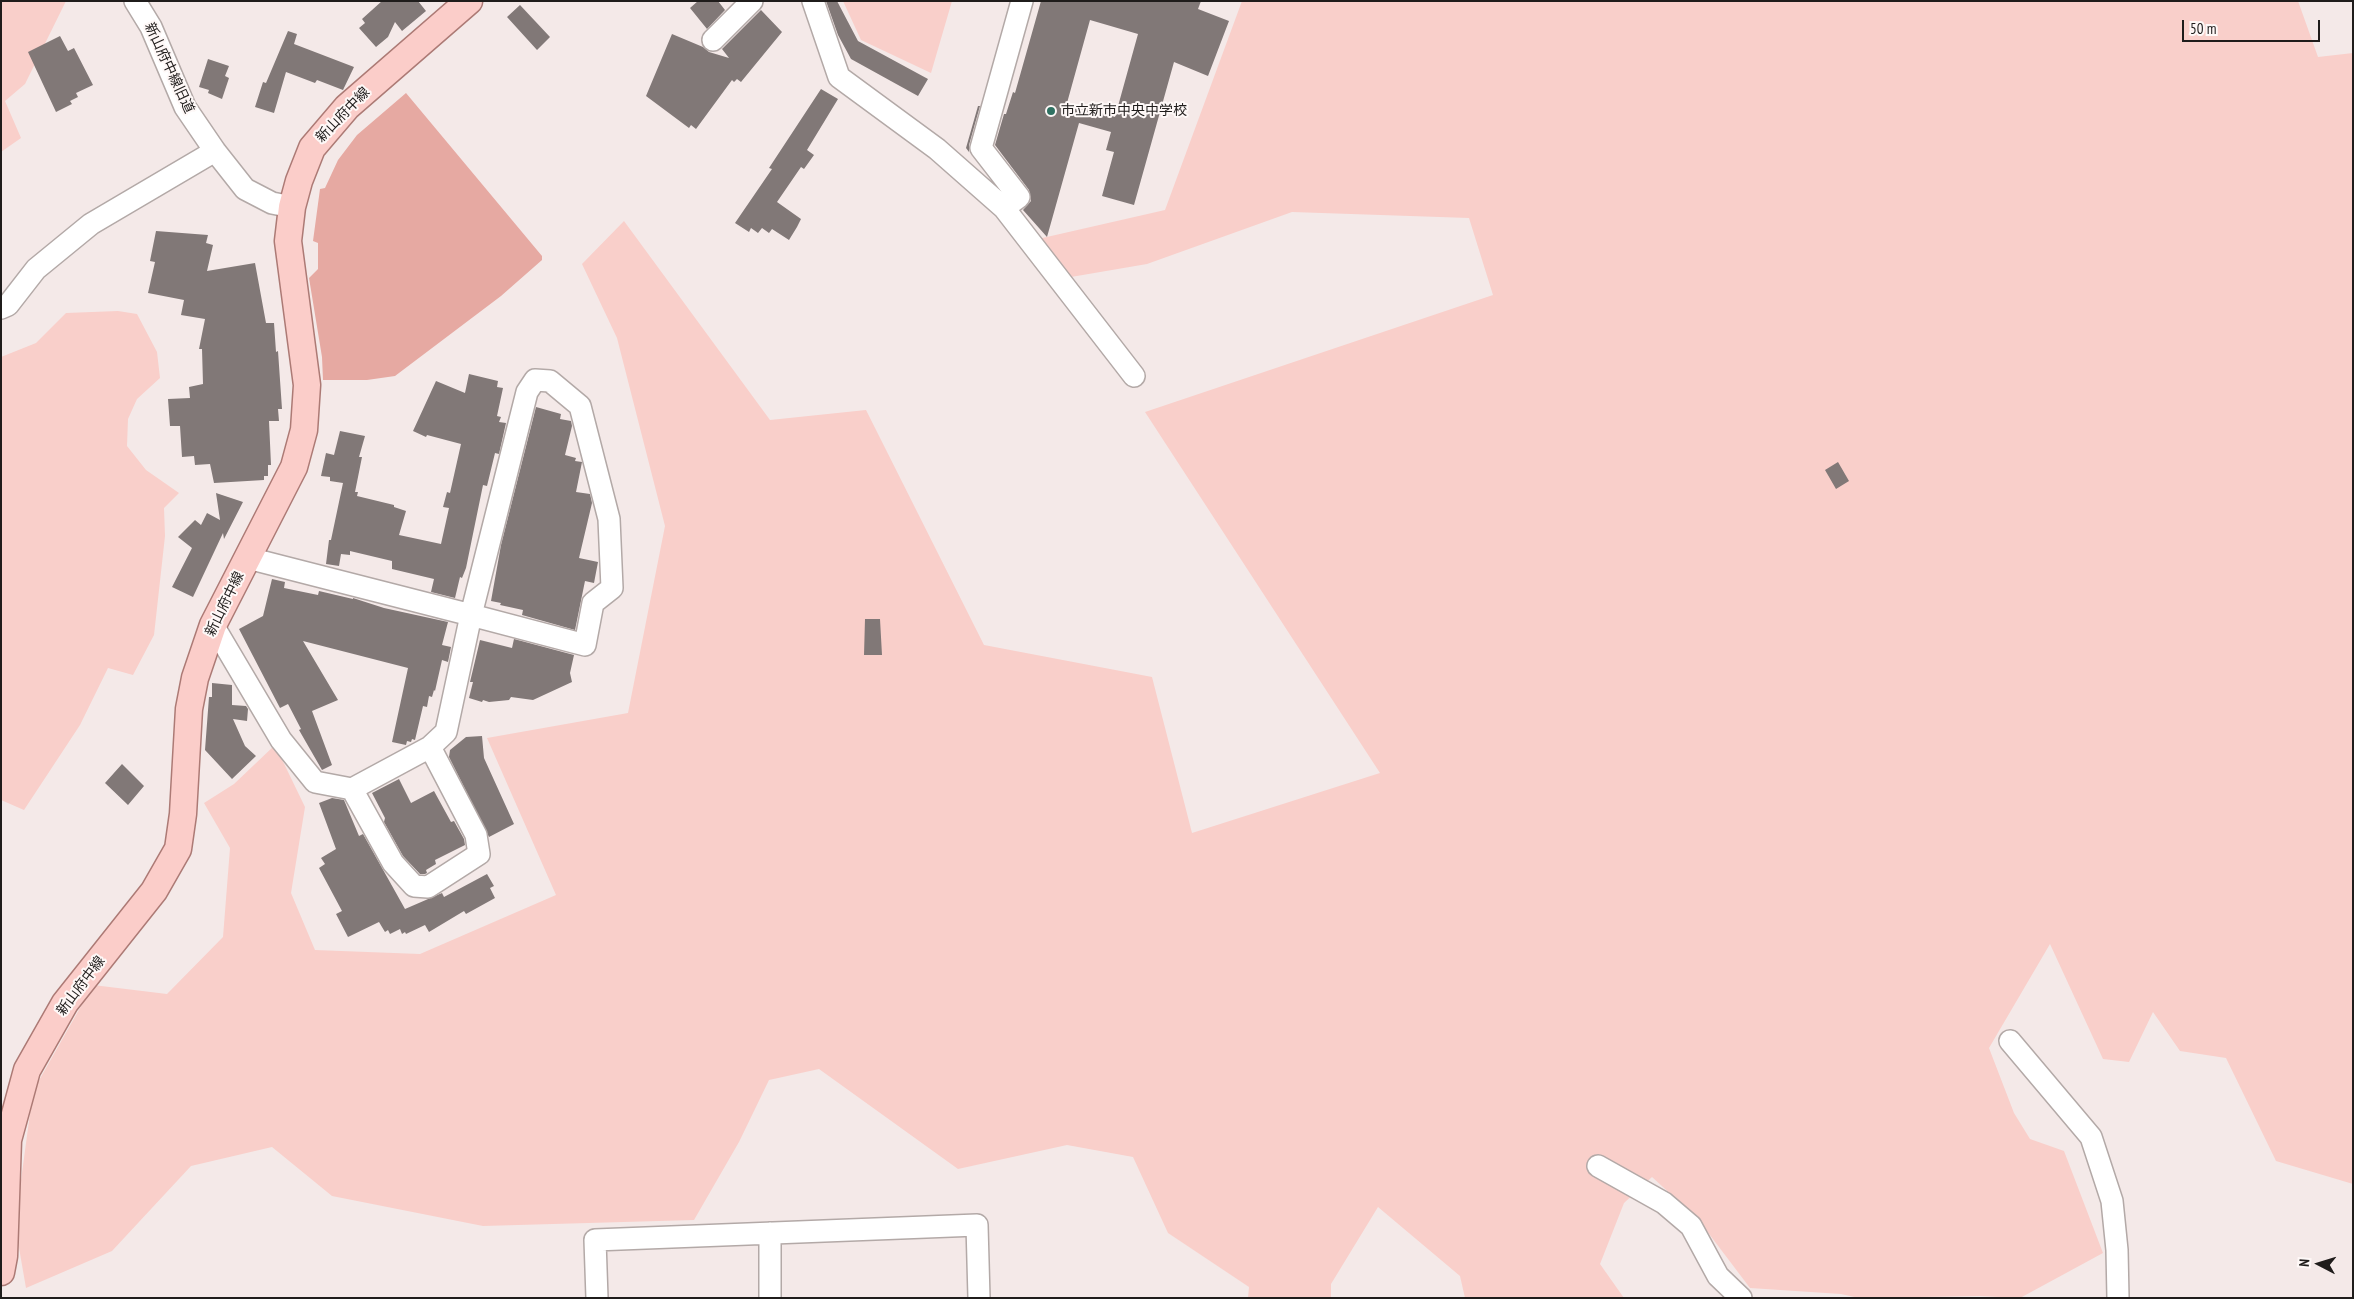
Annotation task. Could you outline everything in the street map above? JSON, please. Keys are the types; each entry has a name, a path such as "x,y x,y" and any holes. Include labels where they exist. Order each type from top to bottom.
{"main road":[{"name":"新山府中線","path":"2,1261 8,1140 27,1070 65,1003 154,891 178,849 183,814 189,709 195,678 213,625 294,467 304,430 307,385 288,241 292,207 312,148 347,107 469,1"}],"street":[{"name":"新山府中線旧道","path":"135,1 151,27 185,107 215,151 245,189 272,203 292,207"},
{"path":"713,40 752,1"},
{"path":"813,1 839,77 937,149 1004,208 1134,376"},
{"path":"1004,208 1019,197 982,148 1022,1"},
{"path":"1,308 8,305 36,269 91,224 215,151"},
{"path":"213,625 282,740 315,782 352,789 430,747 446,732 471,615 527,392 535,380 550,381 580,406 609,519 612,588 592,603 585,645 471,615 248,558"},
{"path":"352,789 393,863 414,886 428,887 480,854 476,835 430,747"},
{"path":"2010,1041 2091,1137 2112,1201 2117,1250 2118,1298"},
{"path":"1598,1166 1664,1203 1691,1226 1718,1276 1741,1298"},
{"path":"597,1298 595,1240 977,1225 979,1298"},
{"path":"770,1233 770,1298"}],"shaded area":[{"path":"1,1 66,1 25,84 5,101 21,138 1,152"},
{"path":"843,1 952,1 931,73 861,40"},
{"path":"1242,1 2298,1 2318,57 2353,53 2353,1184 2276,1161 2226,1058 2180,1051 2153,1012 2129,1062 2103,1059 2050,944 1989,1048 2014,1113 2030,1139 2064,1151 2103,1253 2020,1298 1980,1296 1859,1298 1841,1294 1750,1288 1697,1218 1652,1177 1624,1203 1600,1264 1624,1298 1465,1298 1460,1276 1378,1207 1331,1284 1331,1298 1248,1298 1249,1287 1168,1233 1133,1157 1067,1145 958,1169 819,1069 769,1080 739,1142 694,1220 483,1226 332,1196 272,1147 191,1166 112,1251 26,1288 15,1225 33,1091 93,985 167,994 223,937 230,848 204,803 234,784 275,745 305,807 291,893 315,950 420,954 556,895 487,738 628,713 665,526 617,338 582,264 624,221 770,420 866,410 984,645 1152,677 1192,833 1380,773 1145,412 1493,295 1469,218 1292,212 1147,264 1071,277 1038,239 1165,210"},
{"path":"406,93 542,256 542,260 501,296 395,376 367,380 323,380 322,357 309,278 318,269 318,243 313,241 320,189 325,188 338,160 357,135"},
{"path":"118,311 137,314 157,352 160,378 137,399 128,419 127,446 146,470 179,493 164,508 165,536 154,635 133,675 108,668 80,725 24,810 1,800 1,357 36,343 66,313"}],"building":[{"path":"382,1 418,1 426,11 402,31 395,22 388,37 376,47 359,28 365,23 362,19"},
{"path":"698,1 718,1 725,10 707,29 690,8"},
{"path":"826,1 837,1 858,41 928,79 918,96 851,59 838,35"},
{"path":"1041,1 1201,1 1198,9 1229,21 1208,76 1174,62 1134,205 1102,196 1114,152 1106,150 1111,132 1079,123 1047,237 1023,210 1031,201 1029,190 995,145 1004,114 1006,114 1013,92 1015,93","holes":["1090,20 1138,34 1115,117 1067,103"]},
{"path":"520,5 550,37 537,50 507,17"},
{"path":"761,10 782,32 741,82 737,79 734,82 732,80 696,129 691,125 689,128 646,96 672,34 703,47 709,52 729,58 722,49"},
{"path":"288,31 297,34 294,44 354,67 343,90 317,80 315,83 286,72 274,113 255,107 263,82 266,83"},
{"path":"60,36 68,51 74,48 93,85 76,93 78,97 70,101 72,104 56,112 28,52"},
{"path":"208,59 229,66 225,76 229,78 222,99 208,93 209,90 199,87"},
{"path":"821,89 838,99 807,150 814,155 804,169 801,167 777,202 801,219 797,227 789,240 772,229 769,233 762,228 758,233 751,228 749,232 735,223 772,169 769,168"},
{"path":"978,106 980,106 969,145 969,152 966,148"},
{"path":"156,231 208,235 206,243 213,245 207,271 255,263 266,323 274,323 282,409 278,409 279,421 269,421 271,465 268,465 268,476 264,476 264,480 214,483 210,464 195,465 194,456 182,457 180,426 170,426 168,399 190,398 189,387 203,384 202,349 199,349 205,319 181,315 184,300 148,293 155,262 150,261"},
{"path":"469,374 498,381 497,387 503,388 497,416 501,417 499,422 506,423 499,454 495,453 487,486 483,485 466,568 462,578 460,577 455,598 431,592 434,579 392,569 392,561 350,551 350,555 341,554 339,566 326,564 329,540 331,540 343,483 330,481 330,477 321,476 326,453 334,455 340,431 365,436 359,457 362,457 355,492 358,492 357,496 394,505 394,507 406,511 399,535 441,544 449,508 443,507 447,492 450,493 461,444 427,435 426,437 413,431 436,381 465,393"},
{"path":"536,407 561,414 560,419 571,421 572,426 565,455 576,458 575,461 582,462 576,492 590,494 592,503 579,558 598,562 594,583 585,581 575,630 522,615 523,610 491,601 501,545"},
{"path":"1838,462 1849,481 1836,489 1825,470"},
{"path":"216,493 243,502 224,539 223,533 193,597 172,587 192,548 178,537 195,520 201,525 207,513 220,520"},
{"path":"272,579 285,582 284,588 318,595 319,591 353,598 384,608 448,622 442,645 451,647 448,662 442,660 435,691 432,697 429,696 427,707 423,706 415,740 407,741 406,745 392,742 408,668 303,641 338,700 312,711 332,765 322,770 299,730 301,729 288,704 280,708 239,629 263,616"},
{"path":"865,619 880,619 882,655 864,655"},
{"path":"514,639 574,655 570,673 572,682 533,700 511,697 509,700 489,702 483,700 482,702 469,698 473,682 470,682 480,640 512,648"},
{"path":"212,683 232,685 232,705 246,706 248,709 247,721 233,719 245,746 256,756 232,779 205,750 209,697 212,697"},
{"path":"482,736 484,758 514,824 489,837 449,757 450,750 466,737"},
{"path":"122,764 144,786 128,805 105,783"},
{"path":"399,779 411,803 434,791 451,822 454,821 464,839 465,845 435,860 436,864 426,870 427,873 425,874 420,874 403,856 384,822 385,818 372,793"},
{"path":"332,798 344,800 359,836 363,834 405,909 442,893 444,897 487,874 494,886 490,888 495,898 466,914 464,911 429,932 425,925 406,934 405,932 402,934 400,929 390,934 388,930 385,932 379,922 348,937 336,914 342,911 319,868 325,864 321,858 336,849 319,803"}],"place":[{"name":"市立新市中央中学校","path":"1051,111"}]}
